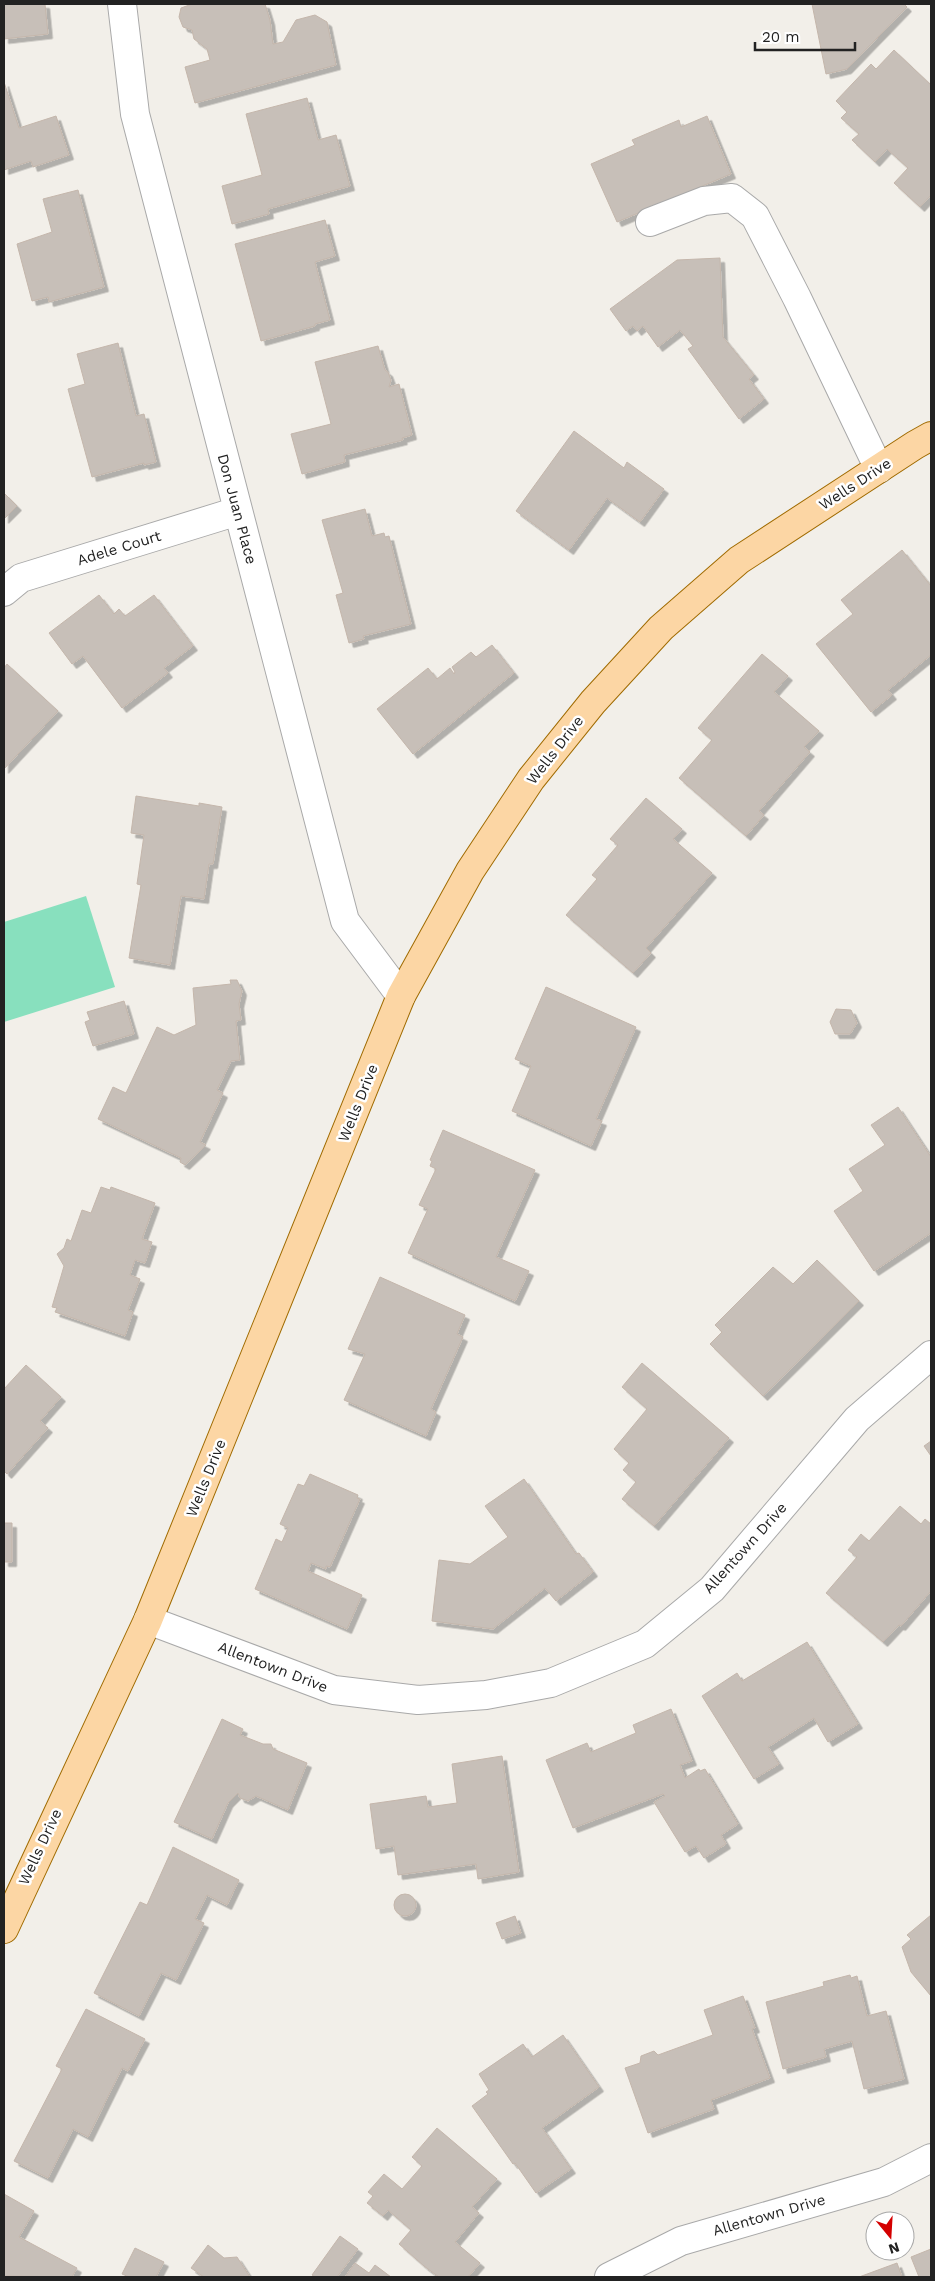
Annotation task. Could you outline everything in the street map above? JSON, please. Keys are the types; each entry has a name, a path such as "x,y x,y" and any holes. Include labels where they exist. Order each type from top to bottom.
{"main road":[{"name":"Wells Drive","path":"4,1929 39,1849 148,1620 401,996 470,871 531,779 593,702 661,628 739,560 931,436"}],"street":[{"name":"Don Juan Place","path":"122,4 135,114 345,921 401,996"},
{"path":"650,222 704,201 732,198 755,216 797,298 879,469"},
{"name":"Adele Court","path":"4,592 21,578 238,511"},
{"name":"Allentown Drive","path":"148,1620 334,1690 418,1700 486,1695 551,1683 645,1644 712,1588 857,1419 931,1355"},
{"name":"Allentown Drive","path":"609,2277 681,2241 884,2182 931,2158"}],"green space":[{"path":"86,896 115,987 4,1022 4,922"}],"building":[{"path":"4,4 45,4 48,34 4,39"},
{"path":"192,4 265,4 270,20 273,44 283,42 296,20 315,15 327,22 336,65 195,103 185,67 210,60 207,49 194,39 192,30 183,27 179,17 181,8"},
{"path":"812,4 904,4 907,7 847,69 826,74"},
{"path":"894,50 931,85 931,195 920,207 894,183 908,168 887,149 875,162 852,140 859,134 841,118 847,112 836,101 871,64 876,69"},
{"path":"4,82 19,128 56,116 69,155 33,167 31,161 4,170"},
{"path":"307,98 318,140 336,135 350,186 268,209 269,214 232,224 222,186 262,175 246,114"},
{"path":"707,116 731,174 617,222 591,164 635,145 632,140 679,120 681,127"},
{"path":"78,190 104,287 49,302 48,297 32,301 17,244 52,232 43,199"},
{"path":"325,220 335,256 315,262 330,320 261,341 235,244"},
{"path":"720,258 723,337 754,375 749,379 764,399 739,419 688,349 693,346 680,330 658,347 643,326 637,331 633,326 626,331 610,309 677,260"},
{"path":"118,343 136,416 144,414 156,462 144,465 144,463 92,477 68,389 85,384 77,354"},
{"path":"378,346 385,370 388,372 391,380 389,387 399,384 412,435 402,438 403,440 344,455 345,462 302,474 291,434 331,424 315,362"},
{"path":"574,431 624,468 627,462 664,489 640,522 607,498 569,550 516,511"},
{"path":"4,493 17,506 4,519"},
{"path":"365,509 372,536 384,533 385,537 389,536 411,624 363,636 364,639 349,643 336,595 343,593 322,520"},
{"path":"902,550 931,586 931,655 888,690 892,695 871,712 816,644 853,614 841,600"},
{"path":"99,595 114,614 119,609 125,616 154,595 193,646 164,668 168,673 122,708 83,656 72,664 49,633"},
{"path":"492,645 514,673 413,754 377,709 428,668 437,679 450,668 454,674 455,672 452,667 471,652 476,657"},
{"path":"762,654 788,676 774,692 819,731 804,747 810,752 759,811 764,815 746,836 679,778 712,740 698,728"},
{"path":"7,664 58,711 4,769 4,668"},
{"path":"136,796 199,806 199,803 222,807 213,864 209,864 204,899 181,896 170,965 129,958 141,885 137,884 144,835 131,833"},
{"path":"646,798 682,829 673,839 712,873 646,948 651,953 633,973 566,915 597,879 592,875 618,845 610,839"},
{"path":"230,980 237,980 242,991 239,1004 241,1020 236,1021 240,1060 231,1061 217,1090 223,1093 200,1142 206,1145 185,1165 180,1162 181,1158 98,1119 113,1087 126,1093 157,1027 174,1035 196,1025 193,988 231,984"},
{"path":"546,987 636,1027 596,1119 602,1121 591,1146 512,1111 531,1066 515,1059"},
{"path":"124,1001 134,1034 93,1046 85,1022 90,1020 87,1012"},
{"path":"836,1009 851,1010 857,1023 850,1034 835,1034 830,1022"},
{"path":"898,1107 931,1157 931,1233 874,1271 834,1211 863,1191 849,1169 885,1145 871,1125"},
{"path":"443,1130 535,1170 496,1257 529,1271 515,1301 408,1253 428,1209 419,1205 436,1169 430,1166 432,1161 430,1160"},
{"path":"101,1187 110,1190 111,1187 155,1203 142,1239 152,1242 145,1263 135,1260 130,1275 140,1279 128,1310 133,1312 125,1336 55,1312 57,1308 52,1307 64,1266 57,1254 64,1248 67,1239 71,1241 82,1210 91,1213"},
{"path":"817,1260 859,1301 763,1396 710,1344 722,1332 715,1325 773,1267 793,1284"},
{"path":"380,1277 465,1315 457,1334 463,1337 431,1409 436,1412 426,1436 344,1400 365,1354 348,1349"},
{"path":"642,1363 729,1438 654,1526 622,1499 636,1482 623,1470 629,1463 614,1449 647,1409 622,1387"},
{"path":"26,1365 61,1397 40,1421 48,1428 7,1474 4,1471 4,1389"},
{"path":"931,1441 931,1456 924,1446"},
{"path":"310,1474 358,1495 357,1498 360,1499 330,1567 326,1566 326,1569 311,1563 308,1571 362,1595 347,1629 255,1589 276,1539 282,1542 288,1528 280,1524 298,1484 304,1486"},
{"path":"524,1479 576,1554 579,1553 593,1572 556,1601 545,1588 493,1629 432,1621 439,1560 470,1564 508,1537 485,1506"},
{"path":"900,1506 921,1524 925,1519 931,1524 931,1591 901,1626 899,1625 883,1642 826,1593 857,1557 848,1550 861,1534 869,1541"},
{"path":"4,1523 12,1523 12,1562 4,1562"},
{"path":"807,1642 858,1724 828,1742 814,1718 768,1747 779,1764 754,1779 702,1696 737,1673 742,1681"},
{"path":"671,1709 692,1761 680,1765 685,1778 699,1769 700,1771 705,1769 738,1824 721,1835 726,1844 704,1858 696,1846 685,1852 654,1802 665,1796 663,1794 573,1828 546,1760 587,1743 591,1752 636,1733 633,1725"},
{"path":"222,1719 243,1729 240,1735 263,1744 271,1744 273,1749 307,1763 288,1810 256,1796 248,1801 240,1798 238,1793 228,1803 212,1839 174,1822"},
{"path":"502,1756 519,1872 478,1879 476,1864 398,1875 394,1846 376,1849 370,1804 426,1796 428,1807 457,1803 452,1764"},
{"path":"173,1847 239,1880 227,1905 207,1895 195,1919 204,1923 176,1980 161,1973 139,2016 94,1993 140,1902 147,1905"},
{"path":"405,1894 413,1897 416,1905 413,1913 405,1916 397,1913 394,1905 397,1897"},
{"path":"931,1915 931,1996 911,1972 902,1947 911,1939 907,1935"},
{"path":"515,1916 521,1933 502,1939 496,1923"},
{"path":"850,1975 851,1978 857,1976 867,2016 886,2011 904,2079 864,2089 852,2041 824,2049 826,2057 783,2069 766,2002 824,1986 823,1982"},
{"path":"743,1996 755,2028 752,2029 770,2078 711,2100 714,2109 648,2133 625,2068 640,2063 641,2056 654,2051 658,2055 713,2035 704,2010"},
{"path":"86,2009 145,2039 128,2071 122,2068 88,2137 73,2129 48,2178 14,2161 62,2069 56,2066"},
{"path":"563,2035 599,2087 542,2128 571,2169 536,2193 472,2106 488,2094 486,2092 489,2090 479,2074 523,2044 532,2057"},
{"path":"437,2128 497,2179 472,2207 479,2213 455,2242 480,2263 468,2277 439,2277 399,2244 411,2230 388,2210 383,2216 367,2203 373,2196 368,2192 384,2174 402,2189 422,2166 412,2157"},
{"path":"4,2194 34,2211 19,2237 77,2268 72,2277 4,2276"},
{"path":"340,2236 358,2249 337,2277 315,2277 312,2275"},
{"path":"208,2245 224,2258 237,2257 250,2277 204,2277 191,2268"},
{"path":"135,2248 164,2262 156,2277 129,2277 122,2274"},
{"path":"931,2249 931,2277 919,2277 913,2261 915,2261 915,2255"},
{"path":"355,2263 369,2273 375,2265 391,2277 345,2277"},
{"path":"897,2263 902,2277 859,2277"}]}
